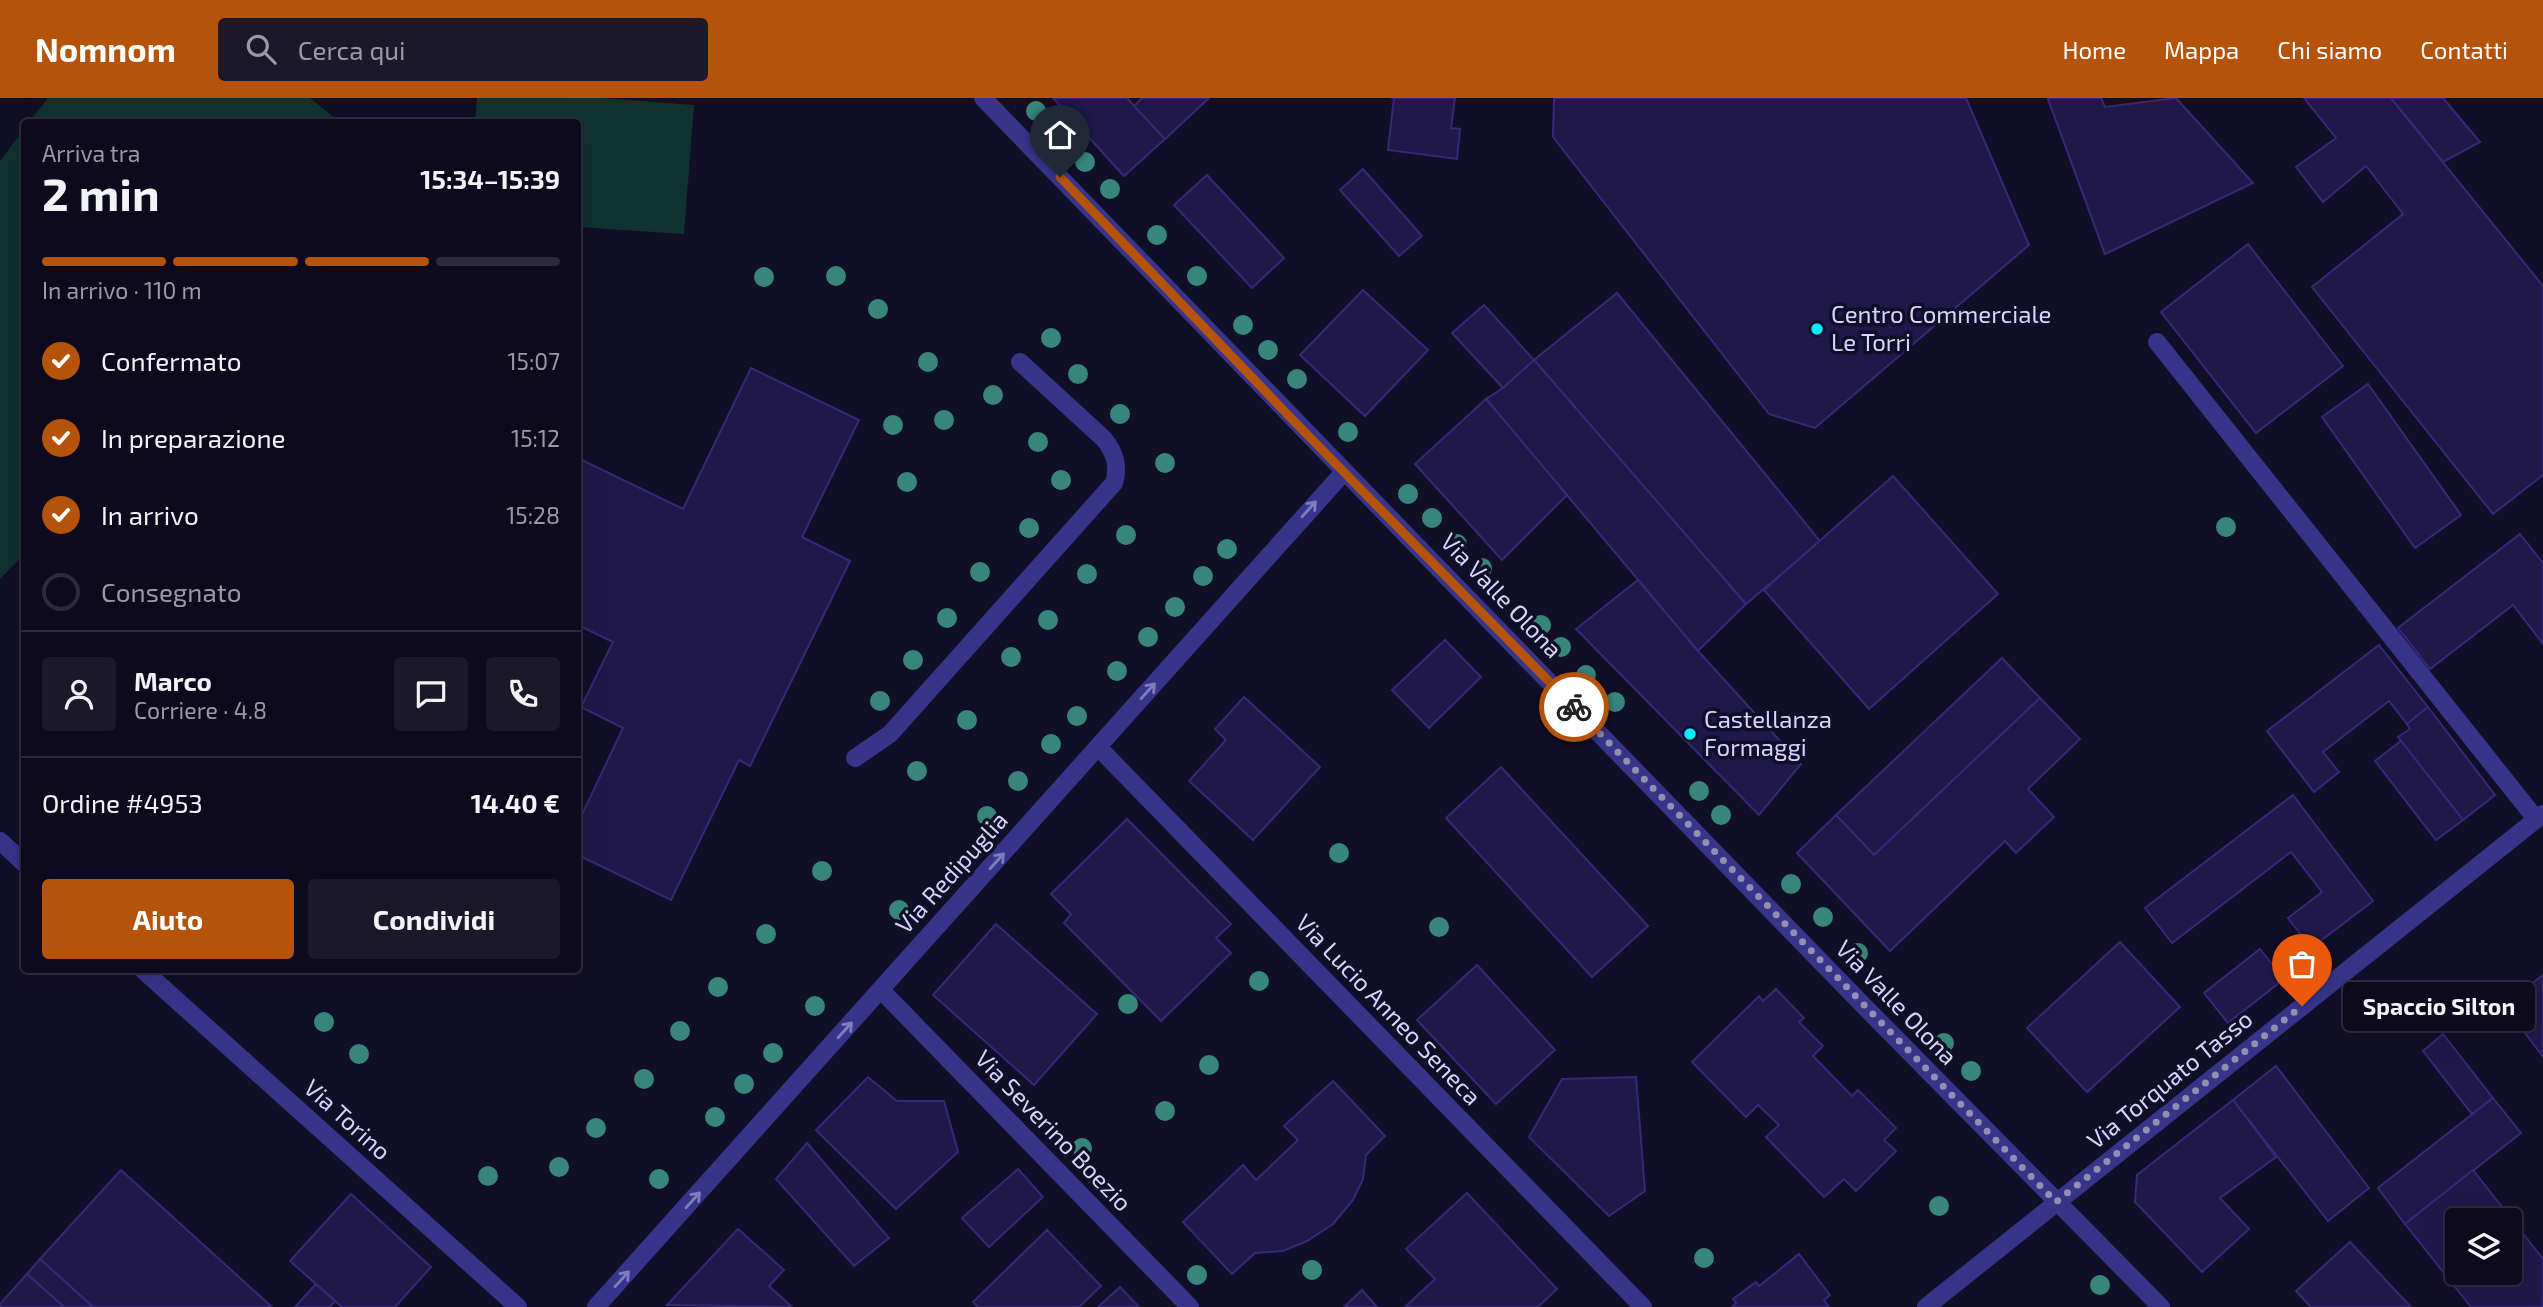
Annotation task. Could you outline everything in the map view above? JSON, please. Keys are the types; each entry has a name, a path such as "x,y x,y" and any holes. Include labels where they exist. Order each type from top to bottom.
{"street":[{"name":"Via Valle Olona","path":"983,98 2161,1307"},
{"path":"2157,342 2539,817"},
{"path":"855,758 890,734 1114,483 1117,472 1112,449 1020,362"},
{"name":"Via Redipuglia","path":"596,1307 1344,471"},
{"name":"Via Lucio Anneo Seneca","path":"1098,747 1643,1307"},
{"name":"Via Torquato Tasso","path":"1926,1307 2539,817"},
{"path":"0,841 21,860"},
{"name":"Via Torino","path":"146,973 518,1307"},
{"name":"Via Severino Boezio","path":"881,990 1190,1307"}],"green space":[{"path":"48,98 310,98 336,119 31,119"},
{"path":"477,98 602,98 694,105 684,234 581,227 581,119 475,119"},
{"path":"21,133 21,557 0,579 0,161"}],"building":[{"path":"1053,98 1127,98 1165,139 1124,176"},
{"path":"1142,98 1209,98 1165,139 1134,106"},
{"path":"1394,98 1455,98 1451,128 1460,129 1457,159 1388,150"},
{"name":"Centro Commerciale Le Torri","path":"1554,98 1966,98 2029,245 1815,428 1769,414 1553,137"},
{"path":"2101,98 2105,107 2176,98 2253,183 2105,254 2048,99"},
{"path":"2304,98 2391,98 2543,286 2543,475 2493,514 2312,287 2403,214 2366,166 2323,202 2296,167 2336,138"},
{"path":"2391,98 2443,98 2480,142 2443,162"},
{"path":"1363,169 1422,236 1399,256 1340,190"},
{"path":"1207,175 1284,258 1252,288 1174,205"},
{"path":"2248,244 2343,366 2256,433 2161,312"},
{"path":"1363,290 1428,350 1365,416 1300,355"},
{"path":"1617,293 1820,541 1746,604 1534,360"},
{"path":"1484,305 1534,360 1503,388 1452,333"},
{"path":"1534,360 1746,604 1698,651 1486,399 1503,388"},
{"path":"751,368 859,420 802,537 850,561 750,766 739,760 671,900 581,856 581,817 623,728 581,707 613,642 581,626 581,459 683,509"},
{"path":"2368,384 2461,515 2415,548 2322,417"},
{"path":"1486,399 1567,495 1502,560 1415,464"},
{"path":"1893,476 1998,594 1869,709 1764,590"},
{"path":"2520,534 2543,563 2543,644 2513,605 2430,669 2398,628"},
{"path":"1638,580 1698,651 1801,764 1759,815 1576,629"},
{"path":"1445,640 1481,677 1429,728 1392,690"},
{"path":"2379,645 2428,707 2407,724 2389,701 2323,752 2339,772 2314,792 2267,731"},
{"path":"2002,658 2040,698 1874,855 1836,815"},
{"path":"1244,697 1320,767 1253,840 1189,781 1226,740 1215,729"},
{"path":"2040,698 2080,739 2028,789 2054,817 2016,853 2005,841 1890,951 1797,853 1836,815 1874,855"},
{"path":"2428,707 2495,795 2463,820 2398,737 2410,729 2407,724"},
{"path":"2401,741 2463,820 2436,840 2375,761"},
{"path":"1501,767 1648,926 1592,977 1446,818"},
{"path":"2293,795 2373,901 2311,948 2288,918 2322,892 2291,852 2172,943 2145,908"},
{"path":"1127,819 1231,924 1216,938 1231,953 1161,1021 1064,923 1071,914 1051,894"},
{"path":"996,924 1097,1014 1034,1085 933,995"},
{"path":"2120,942 2180,1007 2087,1092 2027,1028"},
{"path":"2260,949 2284,979 2228,1023 2204,993"},
{"path":"1477,965 1555,1050 1496,1104 1417,1020"},
{"path":"2543,975 2543,1057 2504,1005"},
{"path":"1776,989 1804,1018 1799,1022 1823,1046 1813,1056 1852,1096 1858,1090 1896,1128 1884,1140 1896,1151 1856,1191 1844,1179 1824,1197 1766,1137 1779,1125 1758,1105 1746,1117 1692,1062 1759,996 1763,1001"},
{"path":"2443,1034 2493,1098 2472,1114 2423,1051"},
{"path":"2276,1066 2369,1188 2328,1221 2233,1100"},
{"path":"868,1077 897,1101 944,1101 958,1152 896,1209 816,1130"},
{"path":"1636,1077 1645,1191 1609,1216 1529,1137 1562,1079"},
{"path":"1333,1081 1385,1136 1366,1155 1363,1179 1353,1200 1333,1224 1307,1241 1283,1251 1255,1253 1232,1274 1183,1222 1243,1165 1256,1180 1298,1140 1284,1126"},
{"path":"2493,1098 2521,1133 2405,1224 2378,1188"},
{"path":"2233,1100 2276,1157 2220,1198 2249,1229 2202,1272 2135,1202 2137,1175"},
{"path":"807,1143 889,1238 854,1266 776,1179"},
{"path":"1018,1169 1043,1197 989,1247 962,1218"},
{"path":"121,1170 272,1307 93,1307 40,1259"},
{"path":"2473,1170 2503,1208 2445,1208 2445,1274 2405,1224"},
{"path":"1467,1193 1557,1289 1538,1307 1405,1307 1435,1279 1406,1249"},
{"path":"351,1194 431,1267 395,1307 342,1307 290,1261"},
{"path":"738,1229 784,1270 769,1286 792,1307 667,1305"},
{"path":"1047,1230 1101,1286 1079,1307 978,1307 973,1302"},
{"path":"2522,1232 2543,1259 2543,1307 2471,1307 2454,1285 2522,1285"},
{"path":"2350,1242 2411,1307 2311,1307 2296,1291"},
{"path":"1799,1254 1830,1295 1824,1300 1829,1307 1732,1307 1736,1303 1733,1299 1756,1282 1759,1286"},
{"path":"40,1259 93,1307 64,1307 27,1274"},
{"path":"27,1274 64,1307 0,1307"},
{"path":"316,1284 335,1301 330,1307 295,1307"},
{"path":"1120,1287 1139,1307 1098,1307"},
{"path":"1362,1290 1377,1307 1344,1307"}],"way so far":[{"path":"1574,707 2056,1202 2302,1006"}],"place":[{"name":"Centro Commerciale Le Torri","path":"1817,329"},
{"name":"Castellanza Formaggi","path":"1690,734"},
{"name":"Spaccio Silton","path":"2302,1006"}],"route":[{"path":"1060,177 1574,707"}]}
